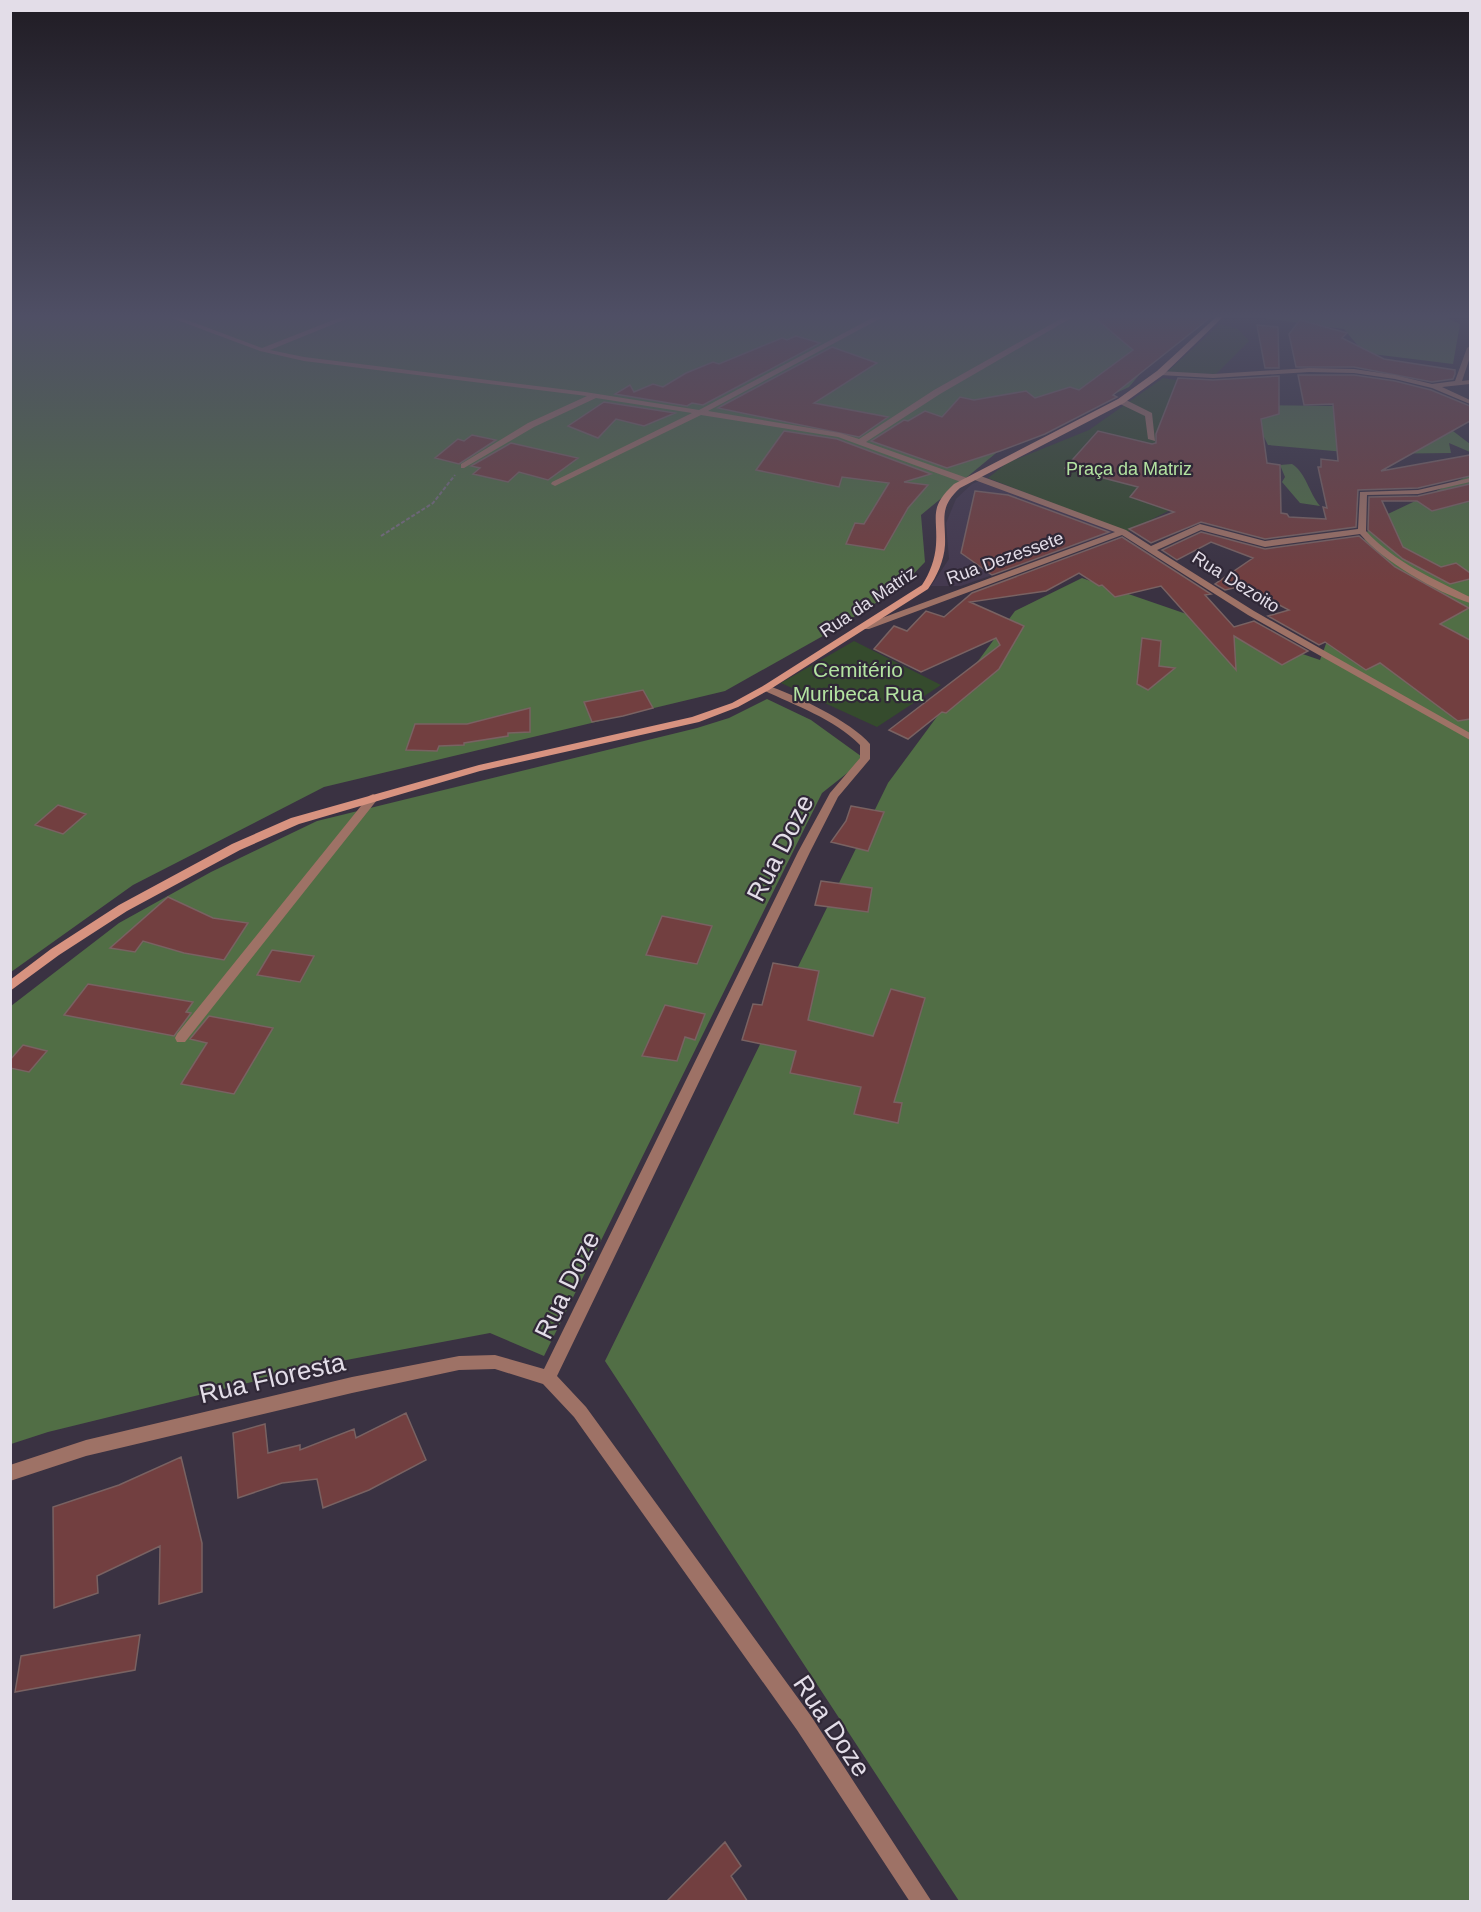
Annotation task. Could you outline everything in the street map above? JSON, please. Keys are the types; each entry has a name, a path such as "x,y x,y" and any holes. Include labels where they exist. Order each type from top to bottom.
{"street":[{"path":"464,466 531,425 572,406"},
{"path":"671,406 862,441 963,480 975,477 1111,406"},
{"path":"555,484 712,406"},
{"path":"862,441 916,406"},
{"path":"1131,406 1149,415 1152,439"},
{"name":"Rua Dezoito","path":"975,477 1122,532 1251,613 1469,735"},
{"name":"Rua da Matriz","path":"10,987 55,952 94,927 205,862 295,821 479,768 695,720 735,705 866,627 925,587 933,576 941,546 939,516 945,499 963,480"},
{"path":"1362,531 1363,494 1418,492 1470,480"},
{"path":"1151,549 1200,527 1264,544 1362,531 1390,556 1470,600"},
{"name":"Rua Dezessete","path":"866,627 1122,532"},
{"name":"Rua Doze","path":"766,688 860,738 865,744 865,759 834,795 804,852 548,1378 580,1412 804,1723 921,1902"},
{"path":"181,1038 373,798"},
{"name":"Rua Floresta","path":"10,1473 86,1448 352,1385 459,1364 495,1362 548,1378"}],"path":[{"path":"381,536 433,503 464,466"}],"shaded area":[{"path":"981,480 1117,531 961,586 931,586 949,559 946,523 956,499 972,484"}],"green space":[{"path":"11,406 1088,406 1007,444 921,515 925,562 901,587 830,632 725,691 324,787 133,885 11,972"},
{"name":"Praça da Matriz","path":"1123,406 1187,406 1182,504 1127,532 988,478 1007,463 1089,430"},
{"path":"1258,406 1345,406 1432,429 1453,431 1470,444 1470,452 1449,443 1451,453 1367,454 1268,445 1263,435"},
{"path":"1292,464 1301,473 1320,506 1300,503 1282,482 1285,477 1280,465"},
{"path":"1470,475 1470,1901 959,1901 605,1361 888,783 1015,611 1082,578 1320,660 1371,522"},
{"name":"Cemitério Muribeca Rua","path":"854,641 941,685 877,727 781,683"},
{"path":"767,699 811,720 865,759 822,793 544,1356 490,1333 325,1364 48,1432 11,1444 11,1006 119,923 211,872 317,821 697,728 729,718"}],"building":[{"path":"598,406 631,406 675,413 644,426 616,419 598,438 568,426"},
{"path":"831,406 888,417 859,437 718,408"},
{"path":"952,406 1099,406 1045,434 947,468 871,441 904,420 908,421 925,411 942,417"},
{"path":"1167,406 1279,406 1279,414 1261,419 1267,463 1280,465 1281,513 1289,517 1326,519 1323,507 1327,508 1318,467 1321,467 1321,459 1338,461 1333,406 1470,406 1470,421 1381,471 1470,455 1470,476 1418,488 1358,490 1356,527 1265,539 1201,522 1151,543 1129,529 1174,512 1130,497 1138,487 1065,468 1098,431 1156,443 1156,434"},
{"path":"784,431 837,439 931,474 904,482 928,485 908,508 884,550 846,544 855,523 864,524 889,483 842,477 839,487 756,470"},
{"path":"472,435 496,440 459,464 435,458 458,439 464,441"},
{"path":"511,443 578,458 548,480 519,472 508,482 473,474 480,468 471,466"},
{"path":"1470,484 1470,501 1432,511 1417,501 1382,501 1403,547 1441,567 1456,563 1470,573 1470,579 1450,584 1403,559 1368,530 1369,497 1418,496"},
{"path":"975,491 1008,495 1109,532 992,575 961,553"},
{"path":"1201,532 1265,549 1359,536 1395,567 1469,608 1440,624 1470,640 1470,719 1458,721 1380,663 1366,670 1325,642 1319,645 1268,616 1289,610 1243,586 1225,590 1215,584 1253,558 1211,542 1177,560 1162,550"},
{"path":"1122,537 1211,594 1205,595 1234,627 1254,621 1308,651 1282,665 1234,636 1236,670 1161,586 1115,597 1102,585 1099,586 1079,573 1046,591 970,602 1024,626 999,669 946,713 942,712 908,739 889,730 1000,645 996,638 921,672 874,649 894,626 907,631 926,611 944,617 972,593"},
{"path":"1142,638 1161,641 1159,666 1175,668 1148,690 1137,684"},
{"path":"643,690 653,708 623,716 592,722 584,702"},
{"path":"530,708 530,732 508,733 508,736 464,743 464,745 439,746 437,751 406,750 415,724 467,724"},
{"path":"58,805 86,814 63,834 35,825"},
{"path":"851,806 884,812 868,851 831,842 846,821"},
{"path":"821,881 872,888 868,912 815,905"},
{"path":"168,897 213,918 248,923 224,960 184,953 143,941 135,952 110,948"},
{"path":"662,916 712,926 697,964 646,955"},
{"path":"272,950 314,956 300,982 257,975"},
{"path":"773,963 819,971 808,1020 873,1036 891,989 925,998 894,1102 902,1103 898,1123 854,1114 861,1087 790,1073 796,1051 742,1040 753,1004 762,1005"},
{"path":"88,984 193,1002 186,1012 191,1013 174,1036 64,1015"},
{"path":"665,1005 705,1014 695,1040 685,1037 677,1061 642,1056"},
{"path":"209,1016 273,1028 234,1094 181,1084 207,1043 190,1039"},
{"path":"23,1045 47,1051 29,1072 10,1068 10,1060"},
{"path":"406,1413 426,1460 369,1490 323,1508 317,1479 282,1483 238,1498 233,1433 265,1424 268,1453 300,1445 300,1450 354,1429 356,1438"},
{"path":"181,1457 202,1543 202,1592 159,1604 160,1546 97,1576 98,1593 54,1608 53,1507 119,1485"},
{"path":"140,1635 135,1670 15,1692 21,1656"},
{"path":"725,1842 741,1866 731,1876 748,1902 666,1902"}]}
